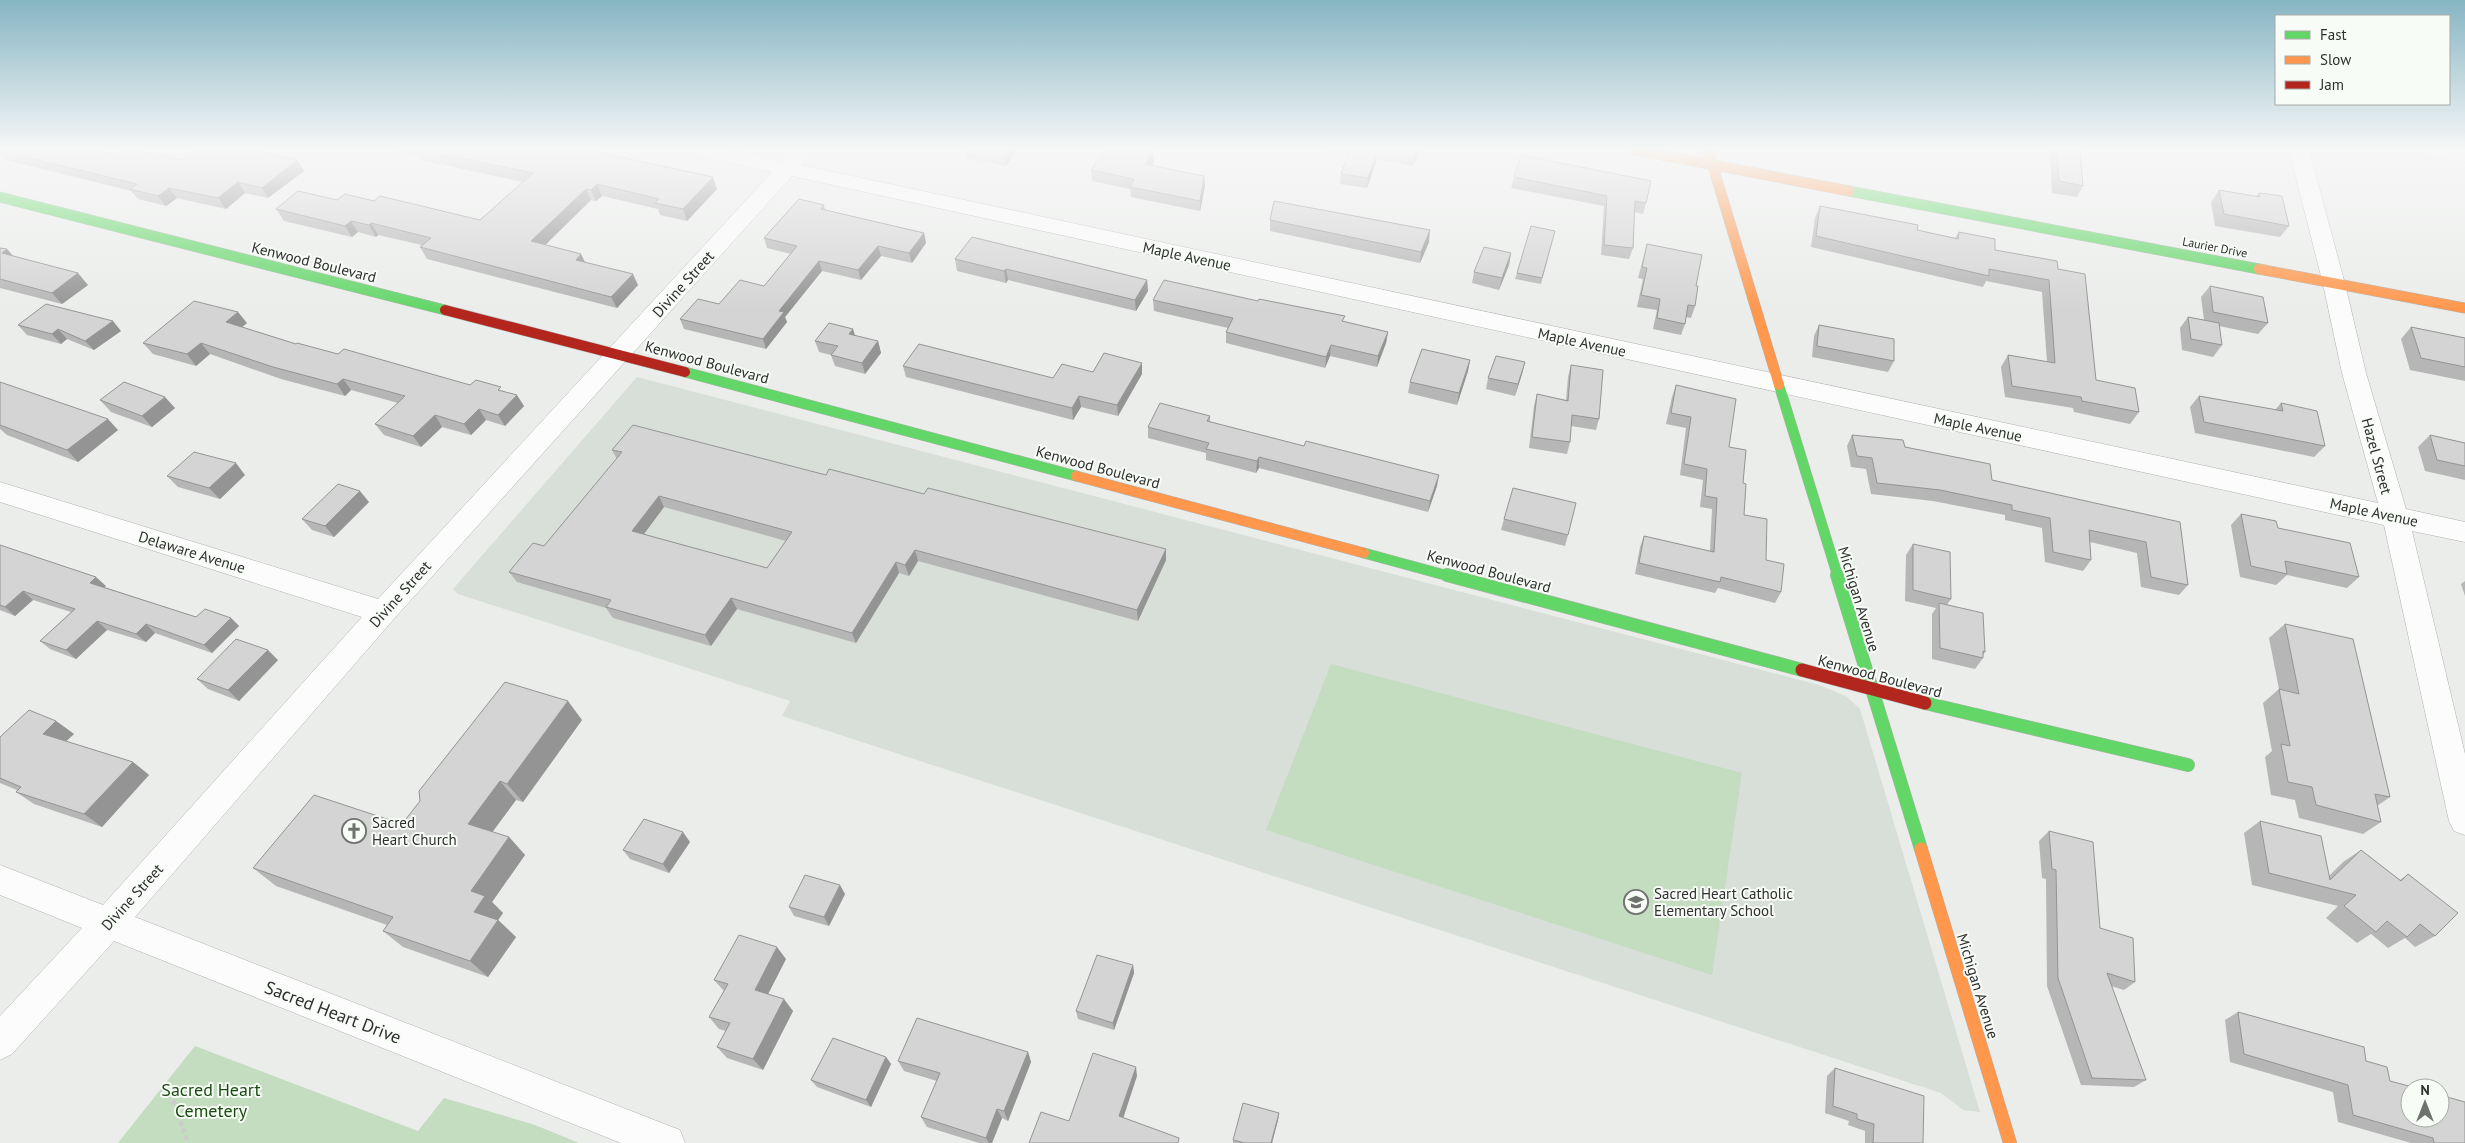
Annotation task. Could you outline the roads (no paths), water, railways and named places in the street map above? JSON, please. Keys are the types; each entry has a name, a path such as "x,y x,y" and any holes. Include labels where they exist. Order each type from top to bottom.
{"street":[{"name":"Kenwood Boulevard","path":"25,203 619,354 1925,703 2188,766"},
{"name":"Divine Street","path":"0,1042 109,924 383,612 756,203"},
{"name":"Maple Avenue","path":"989,203 1780,385 2465,532"},
{"name":"Michigan Avenue","path":"1724,203 1870,688 2015,1141"},
{"name":"Laurier Drive","path":"1916,203 2465,308"},
{"name":"Hazel Street","path":"2313,203 2334,284 2354,373 2403,546 2465,821"},
{"name":"Delaware Avenue","path":"0,492 383,612"},
{"name":"Sacred Heart Drive","path":"0,880 667,1143"}],"place":[{"name":"Sacred Heart Church","path":"354,831"},
{"name":"Sacred Heart Catholic Elementary School","path":"1636,902"}],"park label":[{"name":"Sacred Heart Cemetery","path":"211,1099"}]}
